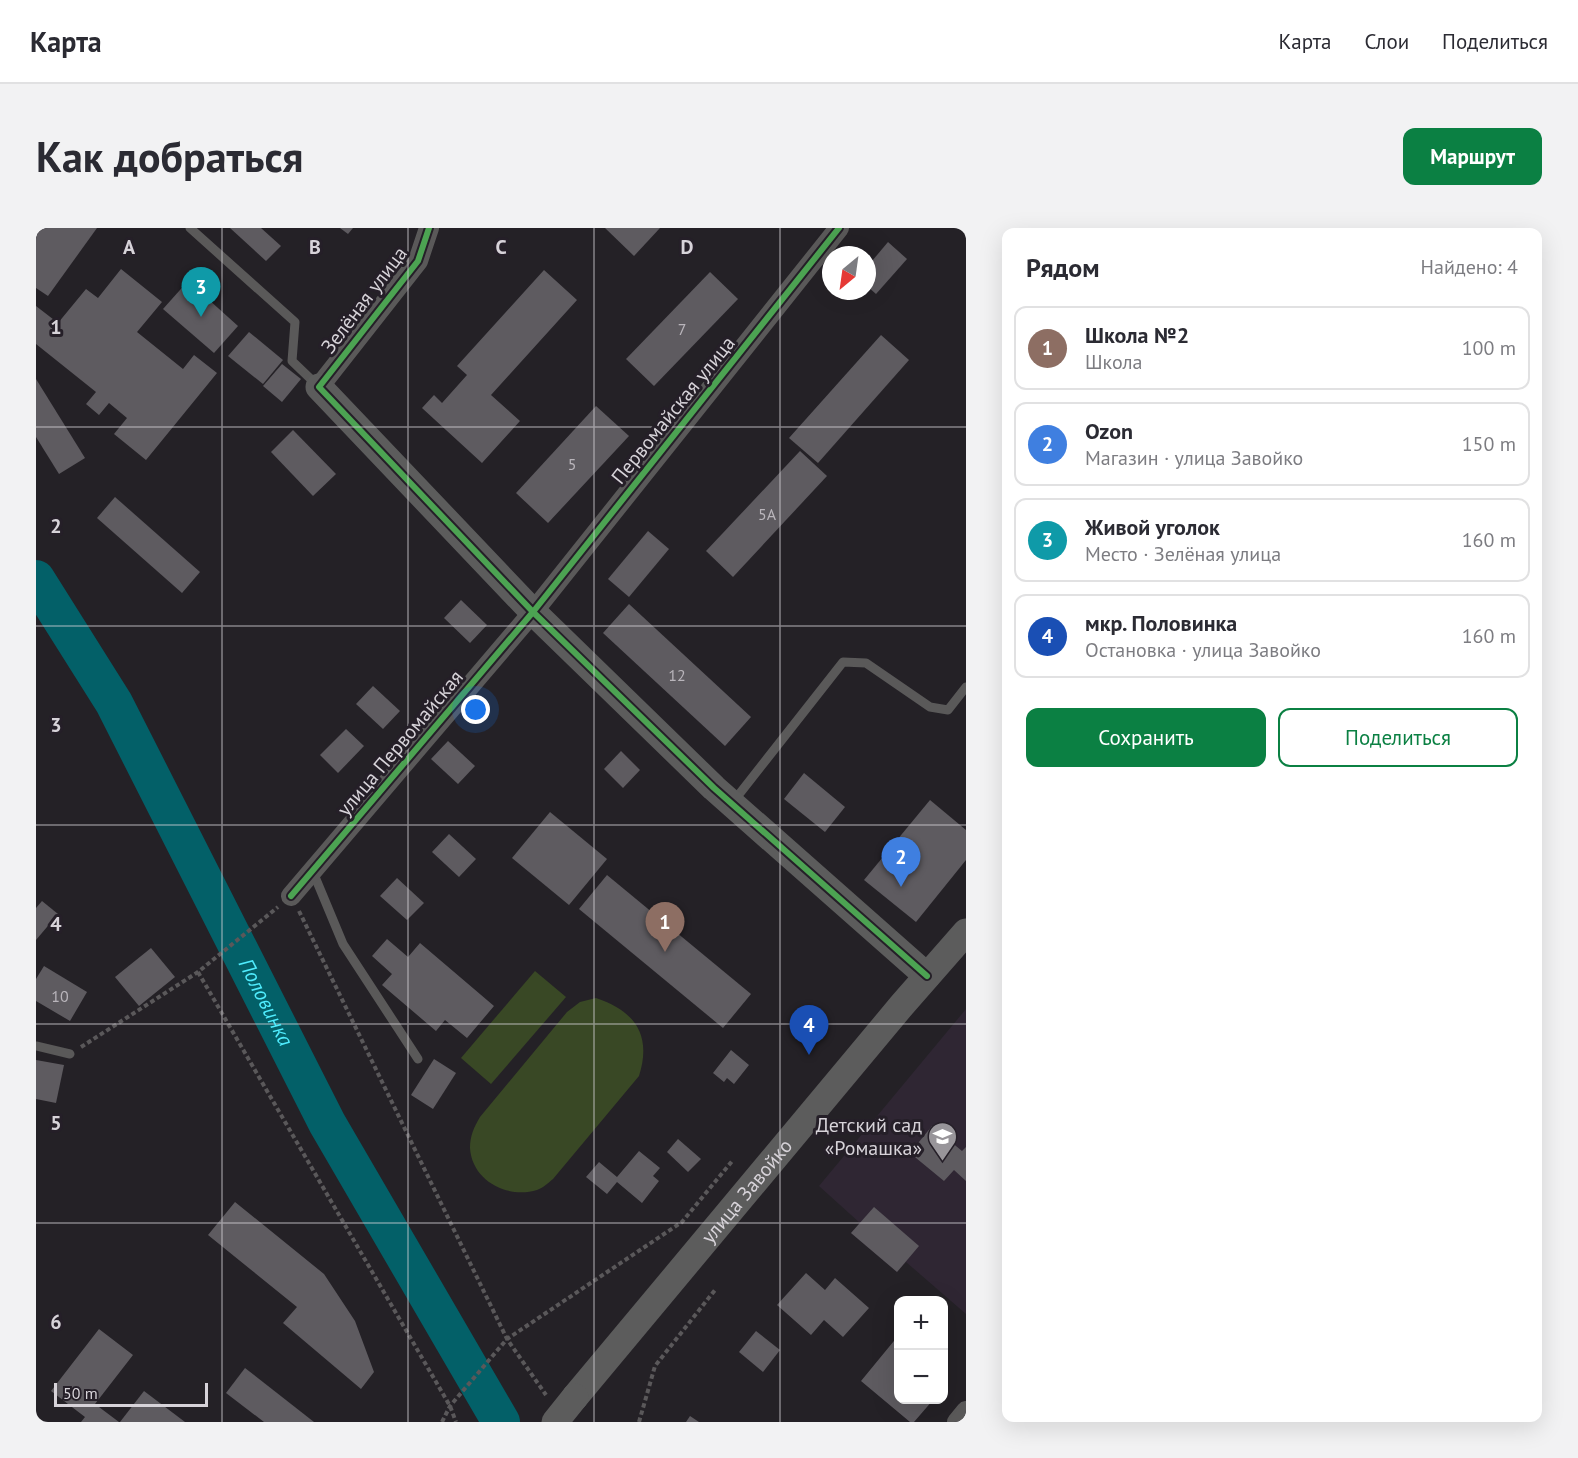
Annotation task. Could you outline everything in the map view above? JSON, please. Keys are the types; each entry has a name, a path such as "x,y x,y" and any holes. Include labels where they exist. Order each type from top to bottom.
{"street":[{"name":"Зелёная улица","path":"319,387 418,261 429,228"},
{"name":"Первомайская улица","path":"533,612 839,228"},
{"path":"319,387 533,612 732,804 927,976"},
{"name":"улица Первомайская","path":"291,896 533,612"},
{"name":"улица Завойко","path":"560,1408 927,976 957,960 966,932"},
{"path":"957,1422 966,1411"}],"lane":[{"path":"190,228 296,322 292,361 319,387"},
{"path":"732,804 843,662 866,663 930,707 948,711 966,687"},
{"path":"313,872 344,944 418,1059"},
{"path":"36,1046 70,1054"}],"path":[{"path":"70,1054 198,972 291,896 507,1339 560,1408"},
{"path":"198,972 450,1406 456,1422"},
{"path":"442,1422 450,1406 507,1339 682,1222 733,1160"},
{"path":"639,1422 654,1366 716,1290"}],"shaded area":[{"path":"966,1009 966,1314 948,1296 906,1262 897,1272 851,1233 860,1223 819,1186"}],"green space":[{"path":"535,971 566,997 491,1084 461,1058"},
{"path":"596,998 621,1010 637,1026 643,1048 639,1076 553,1179 545,1185 537,1190 515,1192 493,1185 477,1170 472,1160 471,1140 480,1117 567,1012 580,1002"}],"building":[{"path":"36,228 97,228 48,296 36,288"},
{"path":"230,228 261,228 281,246 266,261"},
{"path":"340,228 353,228 348,234"},
{"path":"605,228 660,228 634,256"},
{"path":"888,242 907,259 876,294 876,256"},
{"path":"121,269 162,302 137,332 183,369 194,355 217,373 146,460 114,434 127,418 109,403 99,415 86,404 96,392 36,344 36,306 58,323 86,289 98,298"},
{"path":"544,270 577,300 491,395 520,421 482,463 422,408 434,395 442,403 467,375 457,366"},
{"path":"710,272 738,299 654,386 626,359"},
{"path":"188,281 238,326 214,353 163,309"},
{"path":"249,332 283,360 263,384 228,356"},
{"path":"881,335 909,360 818,463 789,438"},
{"path":"282,364 301,379 282,402 263,386"},
{"path":"36,379 85,458 59,474 36,437"},
{"path":"596,406 629,436 548,523 516,493"},
{"path":"293,430 336,474 313,496 271,452"},
{"path":"800,451 827,476 733,577 706,551"},
{"path":"115,497 200,572 182,593 97,518"},
{"path":"648,531 669,549 629,597 608,579"},
{"path":"461,600 487,625 470,643 444,618"},
{"path":"629,604 751,717 725,746 603,633"},
{"path":"373,686 400,711 383,729 356,704"},
{"path":"346,729 364,746 338,773 320,755"},
{"path":"448,741 475,766 458,784 431,759"},
{"path":"621,751 640,770 623,788 604,769"},
{"path":"804,773 845,807 825,832 784,799"},
{"path":"930,800 966,830 966,860 916,922 864,880"},
{"path":"550,812 607,859 569,905 512,858"},
{"path":"449,834 476,859 459,877 432,852"},
{"path":"607,875 751,994 723,1028 579,909"},
{"path":"397,878 424,903 407,920 380,896"},
{"path":"42,901 58,914 36,940 36,908"},
{"path":"387,939 408,957 420,943 494,1006 467,1038 445,1020 436,1031 382,985 392,974 372,956"},
{"path":"151,948 175,977 139,1006 115,977"},
{"path":"44,966 87,992 70,1021 36,1001 36,979"},
{"path":"731,1050 749,1065 734,1084 727,1078 724,1082 713,1073"},
{"path":"434,1059 456,1073 433,1109 411,1095"},
{"path":"36,1060 64,1065 56,1103 36,1099"},
{"name":"Детский сад «Ромашка»","path":"932,1126 962,1151 966,1147 966,1181 954,1170 944,1181 910,1153"},
{"path":"678,1139 701,1159 688,1172 667,1152"},
{"path":"639,1151 660,1168 653,1176 659,1181 642,1203 617,1182 607,1194 586,1177 599,1162 617,1177"},
{"path":"235,1202 324,1274 355,1321 374,1372 361,1389 283,1323 297,1307 208,1235"},
{"path":"874,1207 919,1246 897,1272 851,1233"},
{"path":"806,1273 825,1290 835,1278 869,1308 843,1337 824,1320 811,1335 777,1305"},
{"path":"99,1329 133,1355 95,1404 119,1422 81,1422 85,1417 51,1391"},
{"path":"756,1331 780,1350 763,1372 739,1352"},
{"path":"894,1341 894,1404 930,1404 914,1422 910,1422 861,1381"},
{"path":"245,1368 314,1422 264,1422 226,1393"},
{"path":"144,1391 185,1422 120,1422"},
{"path":"690,1416 699,1422 686,1422"}],"waterway":[{"name":"Половинка","path":"36,579 114,703 327,1123 501,1422"}],"cycle path":[{"path":"429,228 418,261 319,387 533,612 714,788 927,976"},
{"path":"291,896 533,612 839,228"}],"place":[{"name":"Живой уголок","path":"201,317"},
{"name":"Ozon","path":"901,887"},
{"name":"Школа №2","path":"665,952"},
{"name":"мкр. Половинка","path":"809,1055"},
{"name":"Детский сад «Ромашка»","path":"943,1162"}]}
